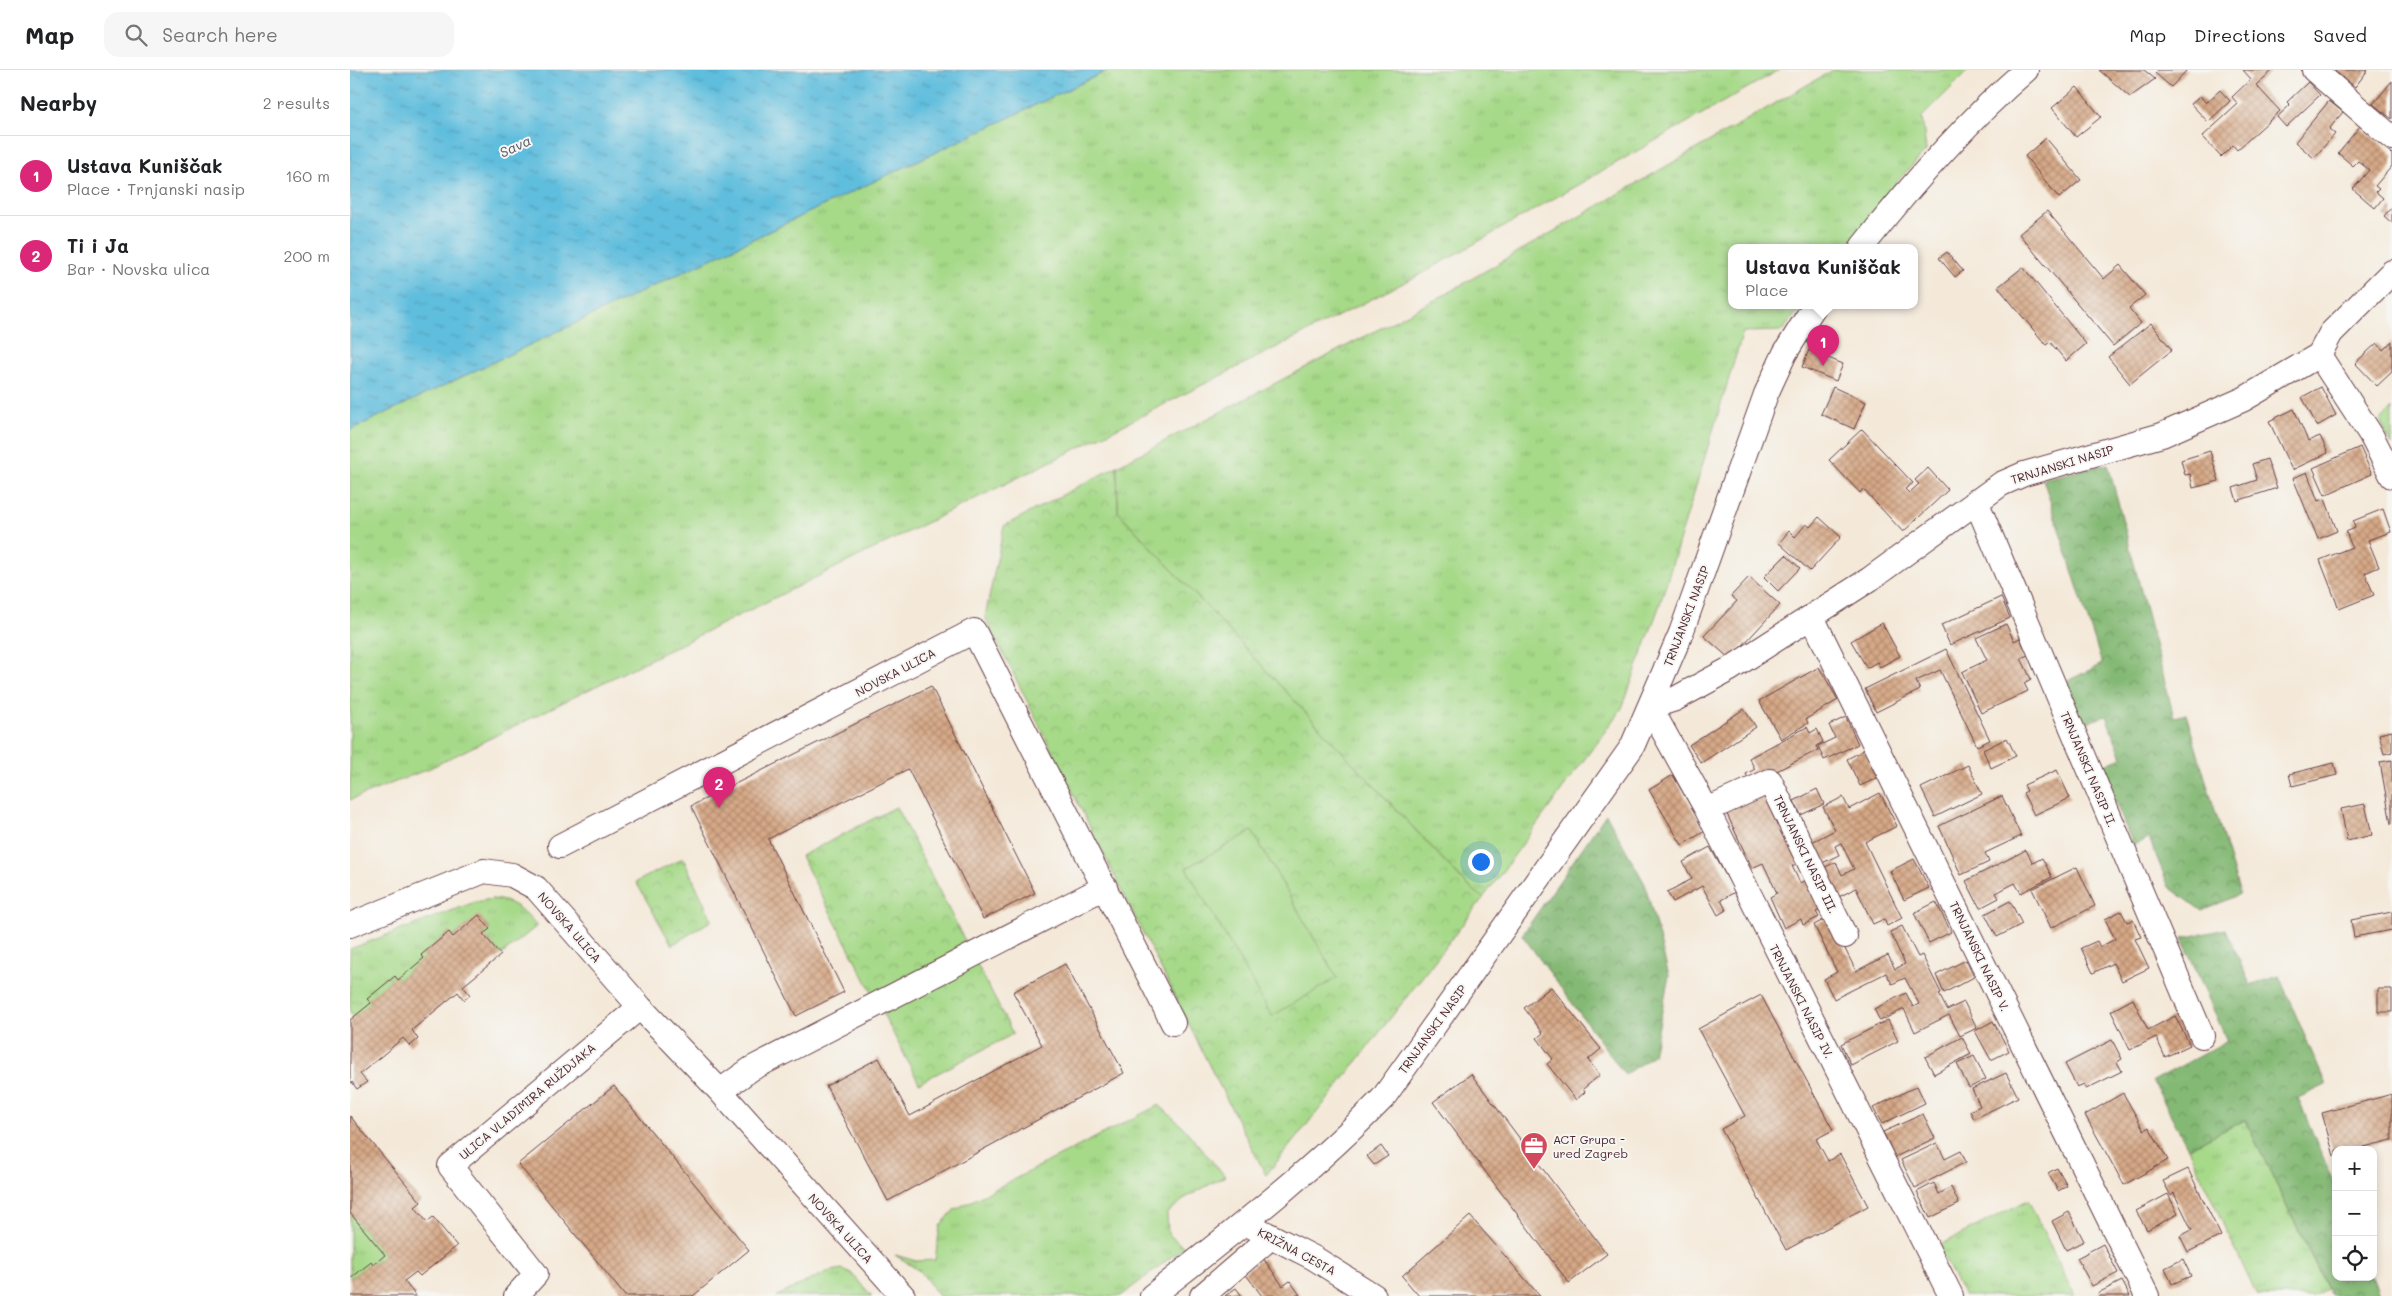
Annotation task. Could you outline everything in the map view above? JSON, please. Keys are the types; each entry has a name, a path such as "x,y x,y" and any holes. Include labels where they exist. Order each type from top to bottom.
{"street":[{"path":"1864,244 1909,188 1973,120 2026,70"},
{"path":"2314,70 2392,138"},
{"path":"2392,272 2331,333 2320,355 2371,434 2392,476"},
{"name":"TRNJANSKI NASIP","path":"1152,1296 1307,1172 1343,1140 1383,1098 1632,747 1681,633 1766,394 1785,353 1812,309"},
{"name":"TRNJANSKI NASIP","path":"1650,707 1675,699 1697,688 1812,617 1917,547 2001,484 2024,474 2162,435 2244,399 2320,355"},
{"name":"TRNJANSKI NASIP II.","path":"1976,501 2202,1036"},
{"name":"TRNJANSKI NASIP V.","path":"1812,617 2148,1296"},
{"name":"NOVSKA ULICA","path":"560,846 974,631 1106,887 1173,1023"},
{"name":"TRNJANSKI NASIP IV.","path":"1650,707 1706,810 1952,1296"},
{"name":"TRNJANSKI NASIP III.","path":"1706,810 1770,781 1845,936"},
{"name":"NOVSKA ULICA","path":"350,925 484,871 512,875 536,888 640,1007 720,1091 903,1296"},
{"path":"720,1091 751,1069 1106,887"},
{"name":"ULICA VLADIMIRA RUŽDJAKA","path":"516,1296 536,1274 450,1166 640,1007"},
{"name":"KRIŽNA CESTA","path":"1245,1223 1314,1258 1374,1296"},
{"path":"1202,1296 1271,1237"}],"green space":[{"path":"1109,70 1779,70 1425,272 1082,446 428,769 350,800 350,430"},
{"path":"1833,70 1969,70 1922,117 1926,151 1901,177 1849,244 1728,244 1728,309 1800,309 1782,331 1743,332 1659,607 1622,708 1483,898 1465,883 1118,512 1117,466 1442,296"},
{"path":"2392,408 2392,445 2380,421"},
{"path":"2108,464 2174,717 2186,714 2240,894 2202,911 2169,887 2149,838 2133,845 2101,767 2122,757 2106,716 2082,724 2065,682 2102,664 2043,479"},
{"path":"1117,466 1118,512 1465,883 1483,898 1335,1090 1266,1175 985,617 1004,526"},
{"path":"896,807 1013,1034 919,1083 801,856"},
{"path":"1606,814 1645,884 1669,976 1653,1055 1625,1075 1522,935"},
{"path":"1252,831 1337,978 1272,1016 1186,868"},
{"path":"683,858 712,920 672,945 636,882"},
{"path":"492,899 507,902 518,907 537,926 501,955 483,934 490,929 479,916 453,937 449,932 422,955 424,958 398,980 395,976 368,999 371,1003 354,1017 350,1013 350,949 475,902"},
{"path":"2226,929 2250,985 2279,976 2326,1085 2298,1098 2332,1179 2332,1281 2374,1281 2380,1296 2331,1296 2245,1120 2188,1148 2153,1081 2227,1041 2182,938"},
{"path":"1159,1105 1182,1126 1225,1176 1187,1197 1167,1213 1168,1234 1184,1247 1121,1296 939,1296 921,1272 895,1255 916,1261 935,1260 940,1226 954,1210"},
{"path":"2245,1120 2327,1289 2312,1296 2257,1296 2188,1148"},
{"path":"2028,1200 2075,1296 1964,1296 1938,1246"},
{"path":"350,1213 385,1255 373,1265 371,1262 350,1279"},
{"path":"842,1269 851,1273 872,1296 777,1296 827,1272"}],"water":[{"name":"Sava","path":"350,70 1109,70 350,430"}],"building":[{"path":"2099,70 2144,70 2155,79 2130,97"},
{"path":"2158,70 2187,70 2171,87 2155,73"},
{"path":"2243,70 2273,70 2256,85 2280,111 2237,150 2233,145 2221,157 2202,137 2238,104 2232,97 2251,79"},
{"path":"2333,70 2368,70 2355,87"},
{"path":"2392,81 2392,119 2373,104"},
{"path":"2308,82 2320,95 2286,127 2277,117 2290,105 2287,102"},
{"path":"2077,87 2101,117 2076,137 2052,108"},
{"path":"2220,90 2230,101 2208,122 2191,104 2200,96 2206,103"},
{"path":"2329,101 2343,112 2329,129 2335,134 2314,158 2295,142"},
{"path":"2360,126 2392,154 2392,166 2375,186 2379,189 2376,192 2383,198 2375,208 2353,189 2369,170 2358,161 2353,166 2338,153"},
{"path":"2046,138 2081,180 2059,198 2025,156"},
{"path":"2392,207 2392,223 2384,216"},
{"path":"2047,211 2104,279 2120,265 2145,295 2129,308 2141,323 2113,346 2019,234"},
{"path":"1947,252 1963,271 1955,277 1939,258"},
{"path":"2023,267 2086,344 2066,361 2050,342 2046,345 1998,287"},
{"path":"2151,323 2172,350 2130,384 2108,357"},
{"path":"2392,341 2392,372 2377,386 2355,363 2377,343 2383,350"},
{"path":"1809,350 1843,364 1836,381 1802,367"},
{"path":"1833,387 1866,402 1854,429 1821,414"},
{"path":"2321,387 2336,415 2317,426 2302,397"},
{"path":"2294,409 2308,441 2320,436 2328,453 2292,470 2269,421"},
{"path":"1862,429 1913,483 1905,489 1909,493 1919,484 1915,480 1928,468 1948,490 1903,532 1863,489 1860,493 1829,460"},
{"path":"2360,447 2372,474 2325,495 2313,468"},
{"path":"2210,451 2219,481 2193,488 2190,474 2185,475 2181,460"},
{"path":"2267,459 2277,488 2237,501 2233,488 2257,480 2252,464"},
{"path":"2307,472 2318,501 2325,499 2337,531 2318,539 2293,478"},
{"path":"2383,509 2391,532 2368,540 2379,567 2365,573 2374,595 2339,609 2320,560 2352,547 2346,532 2355,528 2353,521"},
{"path":"1819,517 1841,537 1810,571 1779,543 1789,531 1795,537 1806,524 1810,527"},
{"path":"1786,555 1800,568 1778,591 1764,577"},
{"path":"1749,577 1780,605 1730,659 1704,636 1737,601 1731,596"},
{"path":"2001,597 2010,618 1950,645 1941,625"},
{"path":"1882,623 1900,656 1880,667 1877,662 1867,668 1851,641"},
{"path":"2006,624 2014,641 2020,638 2028,655 2021,658 2031,679 2024,683 2028,691 1981,713 1962,672 1987,660 1976,638"},
{"path":"1946,649 1990,740 1977,746 1940,670 1916,681 1920,690 1876,712 1865,689"},
{"path":"1819,667 1838,700 1806,719 1808,723 1781,739 1759,701"},
{"path":"931,686 1035,893 983,919 908,769 768,839 844,992 796,1016 691,806"},
{"path":"1744,709 1756,727 1701,763 1689,745"},
{"path":"1846,717 1858,744 1824,760 1818,746 1835,738 1829,725"},
{"path":"1807,727 1810,733 1817,729 1823,742 1816,746 1818,750 1751,784 1746,774 1755,769 1749,758"},
{"path":"2392,731 2392,752 2384,754 2379,734"},
{"path":"2007,738 2016,756 1991,768 1983,750"},
{"path":"1864,750 1877,778 1860,786 1847,759"},
{"path":"2392,760 2392,824 2391,824 2380,762"},
{"path":"2334,763 2337,775 2292,786 2289,774"},
{"path":"1968,765 1982,794 1935,817 1921,788"},
{"path":"2057,770 2070,798 2034,815 2023,793 2027,791 2024,785"},
{"path":"1673,775 1705,831 1682,845 1649,790"},
{"path":"1817,789 1824,804 1801,815 1794,801"},
{"path":"1771,791 1804,860 1792,866 1800,883 1811,877 1825,908 1816,912 1819,917 1803,925 1801,919 1784,928 1770,897 1777,893 1763,863 1752,868 1726,812"},
{"path":"1880,793 1897,826 1865,842 1902,918 1887,926 1884,919 1873,924 1856,888 1835,899 1821,869 1836,862 1842,875 1854,869 1841,843 1835,846 1839,855 1818,865 1808,844 1835,830 1823,807 1843,797 1849,809"},
{"path":"2002,796 2021,836 1985,853 1989,862 1961,875 1939,826"},
{"path":"2365,804 2372,835 2347,841 2341,809"},
{"path":"1710,847 1735,892 1721,900 1726,910 1718,915 1702,886 1673,902 1667,892 1692,879 1683,862"},
{"path":"2026,850 2033,863 2042,858 2052,877 2021,893 2015,883 1996,893 1999,898 1980,908 1966,881"},
{"path":"1914,859 1929,888 1904,900 1890,871"},
{"path":"2077,867 2095,906 2051,928 2032,889"},
{"path":"2010,901 2022,924 1997,937 1985,914"},
{"path":"1936,902 1951,932 1929,943 1914,913"},
{"path":"2121,911 2127,922 2133,920 2141,937 2135,939 2149,968 2122,981 2113,963 2093,973 2081,948 2097,941 2100,947 2115,939 2105,919"},
{"path":"2392,912 2392,930 2354,937 2351,920"},
{"path":"479,915 490,929 483,934 501,955 463,986 470,995 464,1000 458,992 412,1030 418,1039 410,1046 403,1038 360,1074 367,1082 357,1089 352,1082 350,1083 350,1020 371,1003 367,999 395,976 398,980 424,958 421,955 449,932 453,937"},
{"path":"1829,917 1856,971 1888,955 1895,969 1905,964 1890,932 1902,926 1918,957 1922,955 1941,993 1939,994 1947,1010 1964,1002 1977,1028 1960,1036 1949,1015 1915,1032 1904,1009 1880,1021 1874,1009 1906,993 1913,1007 1919,1004 1905,978 1892,984 1886,973 1834,999 1824,979 1837,972 1814,925"},
{"path":"1966,960 1974,977 1944,993 1936,975"},
{"path":"1065,964 1124,1073 888,1201 826,1086 879,1058 910,1116 1042,1045 1013,992"},
{"path":"1551,987 1601,1049 1588,1060 1600,1075 1583,1089 1585,1092 1576,1100 1547,1064 1553,1059 1537,1038 1543,1033 1524,1008"},
{"path":"2378,989 2392,989 2392,1012 2378,1012"},
{"path":"1761,995 1833,1130 1816,1139 1828,1161 1840,1154 1868,1206 1786,1250 1721,1129 1745,1116 1698,1029"},
{"path":"2133,999 2148,1030 2175,1016 2190,1045 2165,1057 2156,1037 2130,1050 2111,1011"},
{"path":"1888,1020 1898,1041 1851,1065 1841,1044"},
{"path":"1993,1021 2009,1051 1991,1060 1975,1031"},
{"path":"1962,1037 1971,1054 1934,1074 1925,1057"},
{"path":"2112,1040 2122,1059 2117,1062 2122,1071 2086,1089 2084,1084 2077,1087 2065,1064"},
{"path":"1974,1056 1986,1079 1969,1088 1957,1064"},
{"path":"2006,1073 2018,1097 1974,1119 1970,1111 1980,1106 1972,1089"},
{"path":"1471,1074 1607,1254 1569,1283 1433,1102"},
{"path":"614,1086 749,1250 693,1296 625,1296 518,1164"},
{"path":"1917,1086 1925,1103 1882,1124 1873,1108"},
{"path":"2123,1093 2144,1130 2149,1127 2168,1160 2124,1185 2085,1115"},
{"path":"2392,1094 2392,1140 2368,1146 2332,1146 2332,1149 2322,1113"},
{"path":"1923,1114 1935,1138 1895,1157 1883,1132"},
{"path":"350,1116 421,1202 415,1207 427,1222 433,1217 457,1246 420,1276 416,1272 404,1281 416,1296 350,1296 350,1279 371,1262 373,1265 385,1255 350,1213"},
{"path":"1937,1143 1945,1159 1961,1151 1966,1162 1915,1188 1901,1160"},
{"path":"1381,1146 1388,1156 1374,1165 1367,1156"},
{"path":"2057,1168 2067,1186 2058,1191 2048,1173"},
{"path":"2188,1169 2221,1236 2188,1252 2180,1236 2192,1230 2174,1193 2171,1196 2163,1181"},
{"path":"1934,1183 1939,1194 1951,1187 1959,1204 1930,1218 1917,1192"},
{"path":"2168,1194 2178,1214 2147,1230 2136,1211"},
{"path":"2069,1212 2084,1241 2066,1250 2052,1221"},
{"path":"1470,1216 1540,1296 1419,1296 1402,1276"},
{"path":"2103,1244 2118,1273 2092,1286 2077,1258"},
{"path":"1263,1258 1283,1286 1290,1281 1300,1295 1262,1296 1244,1272"},
{"path":"2183,1259 2191,1276 2172,1284 2165,1268"},
{"path":"2122,1281 2130,1296 2099,1296 2098,1293"},
{"path":"1236,1288 1242,1296 1225,1296"}],"place":[{"name":"Ustava Kuniščak","path":"1823,366"},
{"name":"Ti i Ja","path":"719,808"},
{"name":"ACT Grupa - ured Zagreb","path":"1534,1170"}]}
